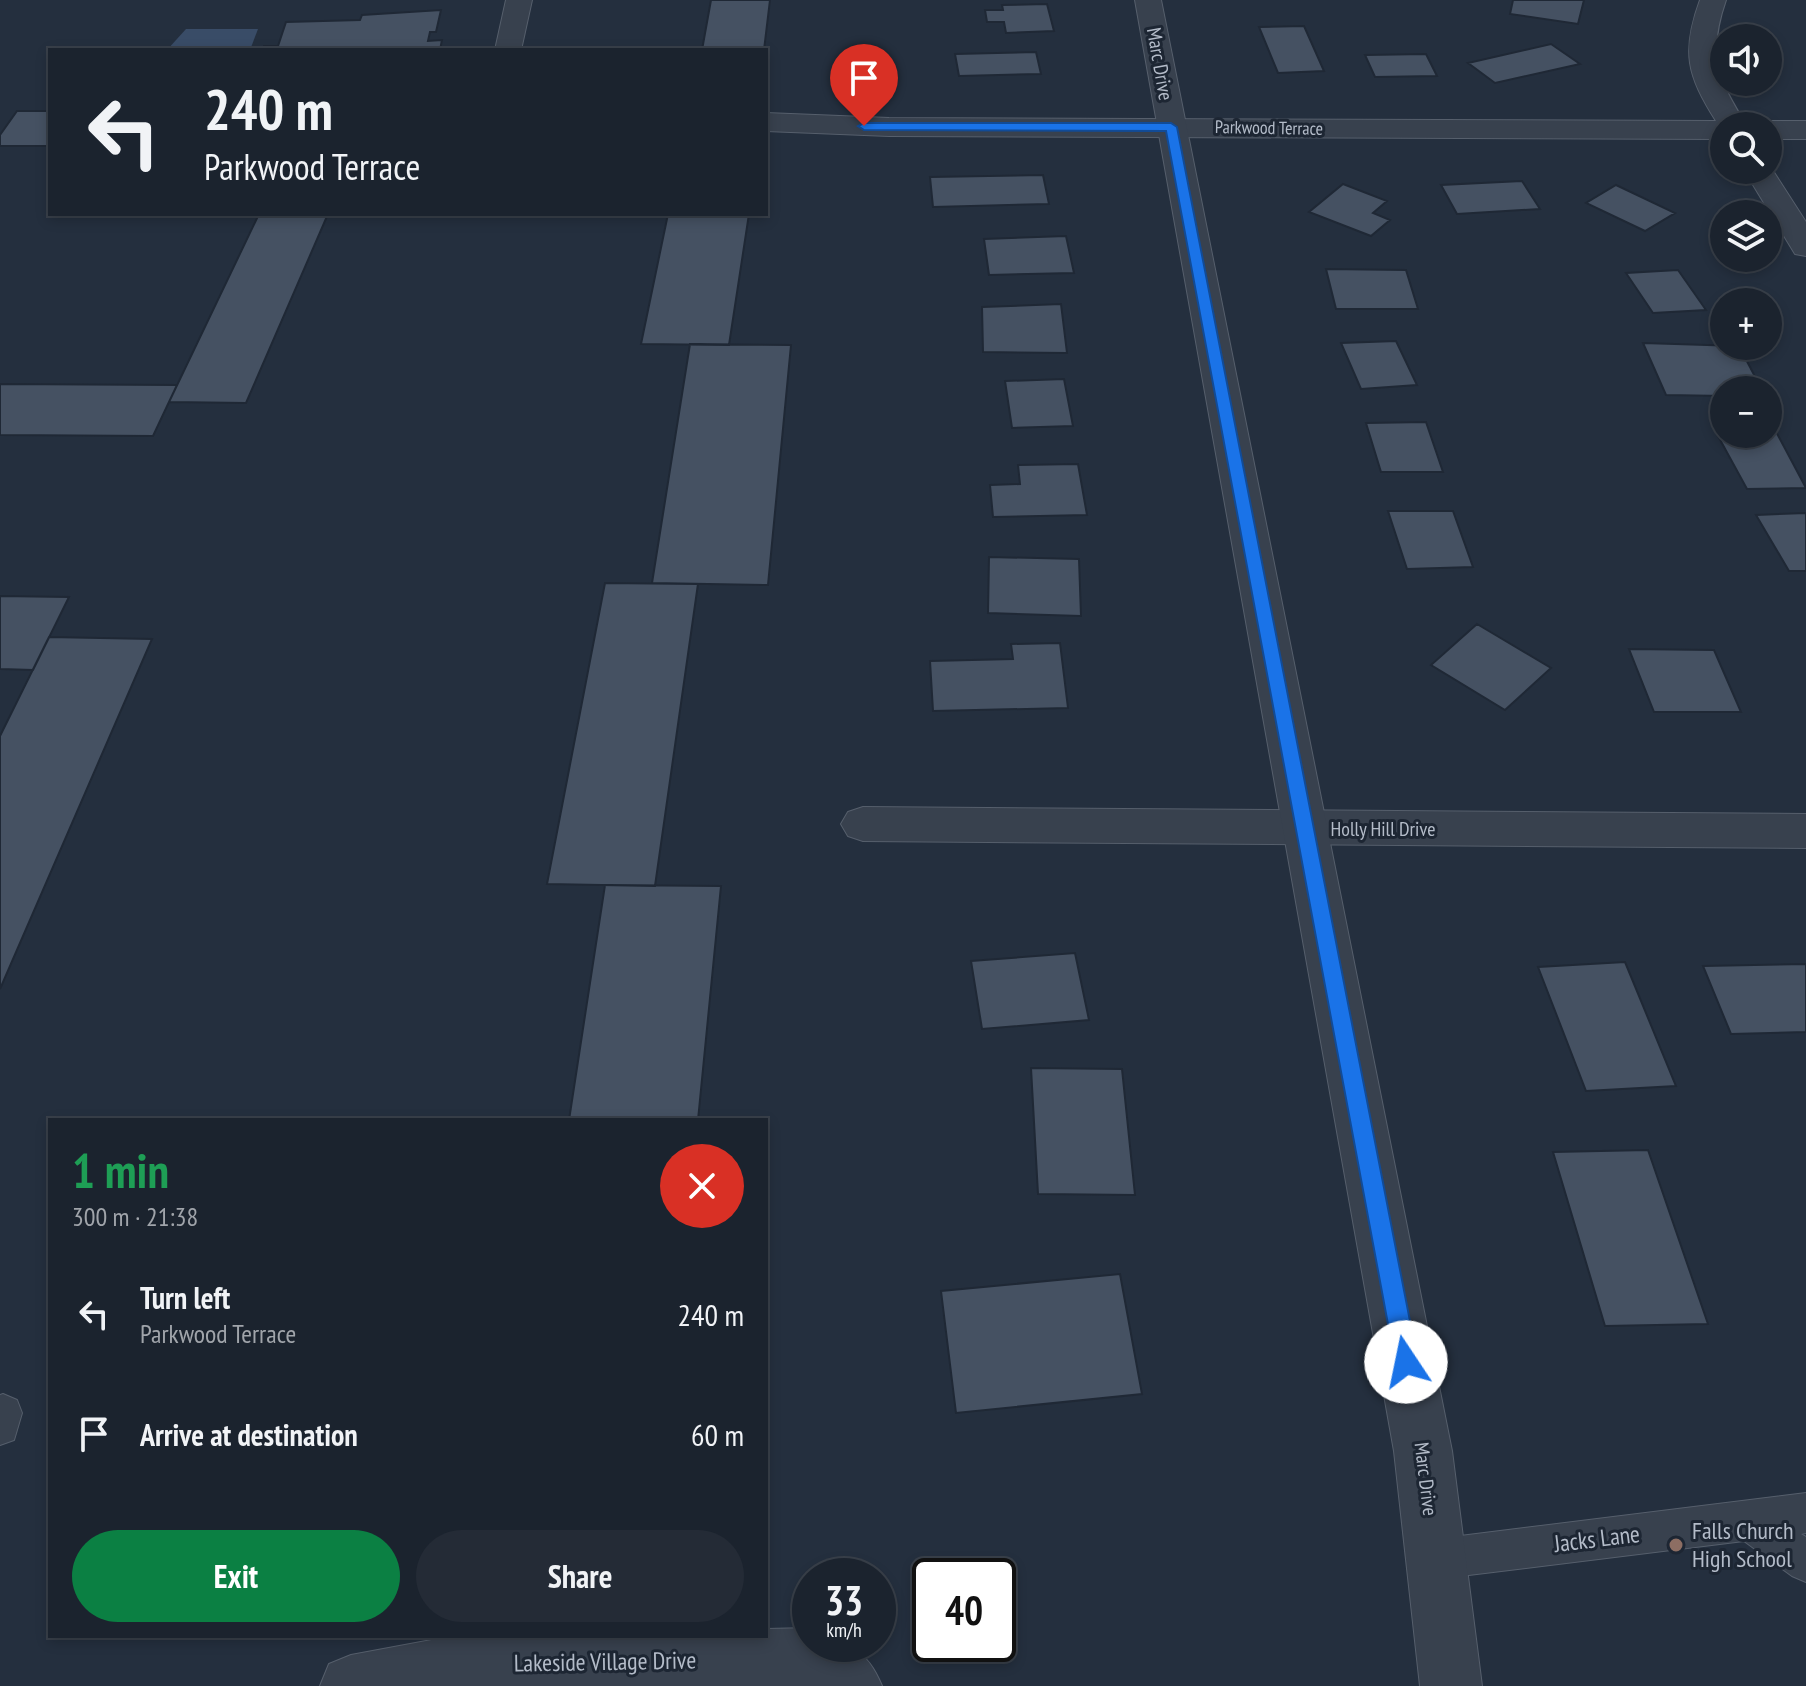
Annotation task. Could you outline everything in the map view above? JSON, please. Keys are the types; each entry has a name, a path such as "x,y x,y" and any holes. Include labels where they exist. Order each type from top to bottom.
{"street":[{"path":"508,48 519,0"},
{"name":"Marc Drive","path":"1148,0 1423,1451 1451,1686"},
{"path":"1713,0 1699,52 1701,71 1725,112"},
{"name":"Parkwood Terrace","path":"768,122 889,127 1710,130"},
{"path":"1782,130 1806,130"},
{"path":"1768,184 1806,247"},
{"name":"Holly Hill Drive","path":"863,824 1806,831"},
{"name":"Lakeside Village Drive","path":"351,1686 468,1664 816,1659 851,1686"}],"lane":[{"name":"Jacks Lane","path":"1436,1559 1806,1513"},
{"path":"1749,1520 1806,1562"}],"water":[{"path":"186,29 258,29 251,48 169,48"}],"building":[{"path":"711,0 770,0 764,48 702,48"},
{"path":"1513,0 1584,0 1578,24 1510,14"},
{"path":"1047,4 1054,31 1006,33 1004,22 987,22 985,10 1003,10 1002,5"},
{"path":"441,10 436,32 430,32 428,41 442,40 440,48 264,48 278,46 286,22 360,20 362,15"},
{"path":"1304,26 1324,71 1278,73 1259,27"},
{"path":"1551,44 1580,64 1495,83 1468,63"},
{"path":"1036,52 1041,74 959,76 955,54"},
{"path":"1426,54 1437,76 1375,77 1365,55"},
{"path":"17,111 48,111 48,146 0,146 0,135"},
{"path":"1043,175 1049,204 933,207 930,177"},
{"path":"1522,181 1540,209 1457,214 1441,185"},
{"path":"1343,184 1387,201 1373,213 1390,220 1371,236 1309,212"},
{"path":"1616,185 1675,213 1645,231 1586,203"},
{"path":"258,216 327,216 246,403 169,402"},
{"path":"668,216 749,216 729,345 641,344"},
{"path":"1066,236 1074,273 989,275 984,239"},
{"path":"1326,269 1406,270 1418,309 1336,309"},
{"path":"1678,270 1706,310 1653,313 1626,273"},
{"path":"1061,304 1067,353 983,352 982,307"},
{"path":"1396,341 1417,385 1361,389 1341,343"},
{"path":"1643,343 1710,345 1710,360 1746,360 1755,376 1710,376 1710,396 1666,395"},
{"path":"690,344 791,345 768,585 652,583"},
{"path":"1064,379 1073,426 1012,428 1005,381"},
{"path":"0,384 177,385 153,436 0,435"},
{"path":"1426,422 1443,472 1381,472 1366,423"},
{"path":"1782,443 1806,488 1747,489 1725,448 1782,448"},
{"path":"1078,464 1087,515 993,517 990,485 1020,484 1018,465"},
{"path":"1388,511 1453,511 1473,567 1407,569"},
{"path":"1806,513 1806,571 1789,571 1756,515"},
{"path":"989,557 1079,559 1081,616 988,613"},
{"path":"605,583 698,584 655,886 547,884"},
{"path":"0,596 69,597 33,670 0,669"},
{"path":"1477,624 1551,668 1505,710 1431,665"},
{"path":"49,637 152,639 0,989 0,736"},
{"path":"1060,643 1068,708 933,711 930,661 1013,659 1011,644"},
{"path":"1629,649 1714,650 1741,712 1654,712"},
{"path":"605,885 721,886 698,1118 569,1118"},
{"path":"1075,953 1089,1020 982,1029 971,961"},
{"path":"1625,962 1676,1086 1586,1091 1538,967"},
{"path":"1806,964 1806,1032 1731,1034 1703,966"},
{"path":"1031,1068 1122,1069 1135,1195 1038,1194"},
{"path":"1648,1150 1708,1324 1605,1326 1553,1152"},
{"path":"1120,1274 1142,1394 956,1413 941,1291"}],"place":[{"name":"Falls Church High School","path":"1676,1545"}],"route":[{"path":"864,126 1171,127 1406,1362"}]}
